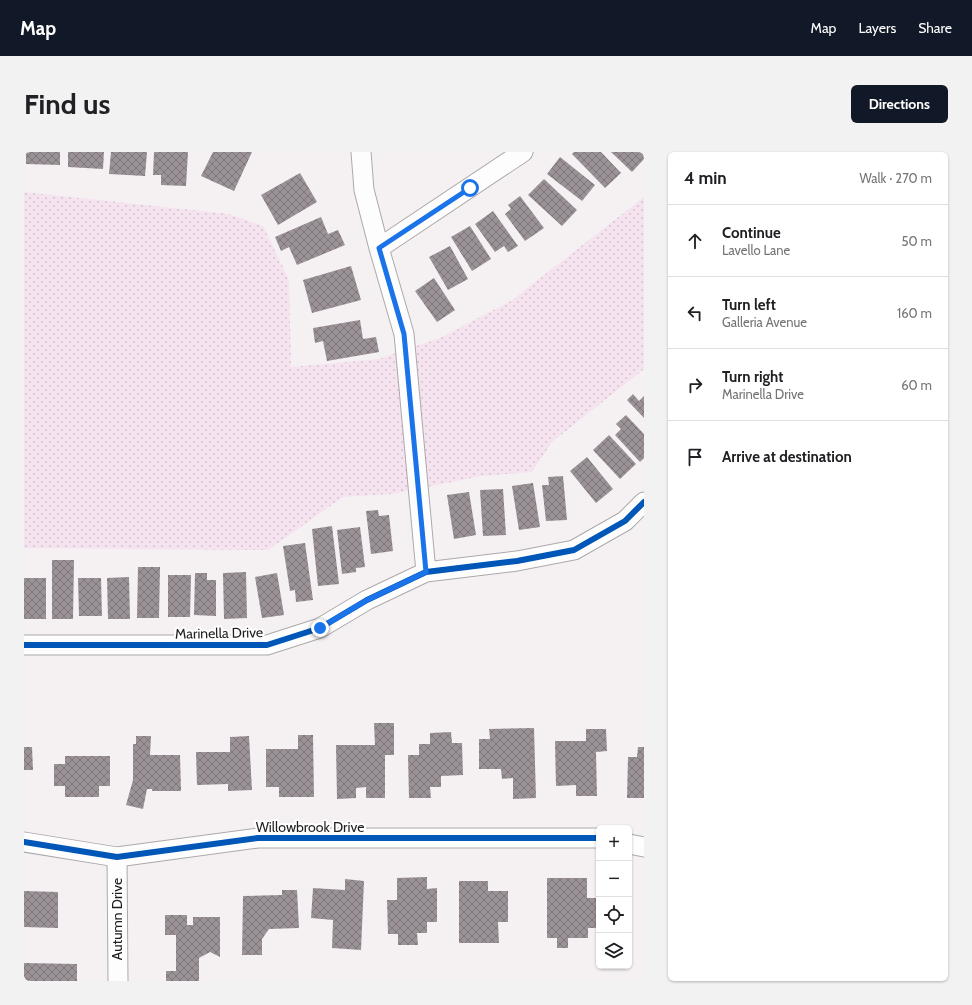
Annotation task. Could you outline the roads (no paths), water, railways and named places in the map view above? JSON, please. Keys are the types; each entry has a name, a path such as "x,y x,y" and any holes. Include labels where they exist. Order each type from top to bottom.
{"street":[{"path":"361,152 364,190 404,334 426,572"},
{"path":"379,248 523,152"},
{"name":"Marinella Drive","path":"24,645 267,645 320,628 367,600 426,572 517,561 574,550 625,521 644,502"},
{"name":"Willowbrook Drive","path":"24,842 117,857 258,838 596,838"},
{"path":"632,845 644,847"},
{"name":"Autumn Drive","path":"117,857 118,981"}]}
